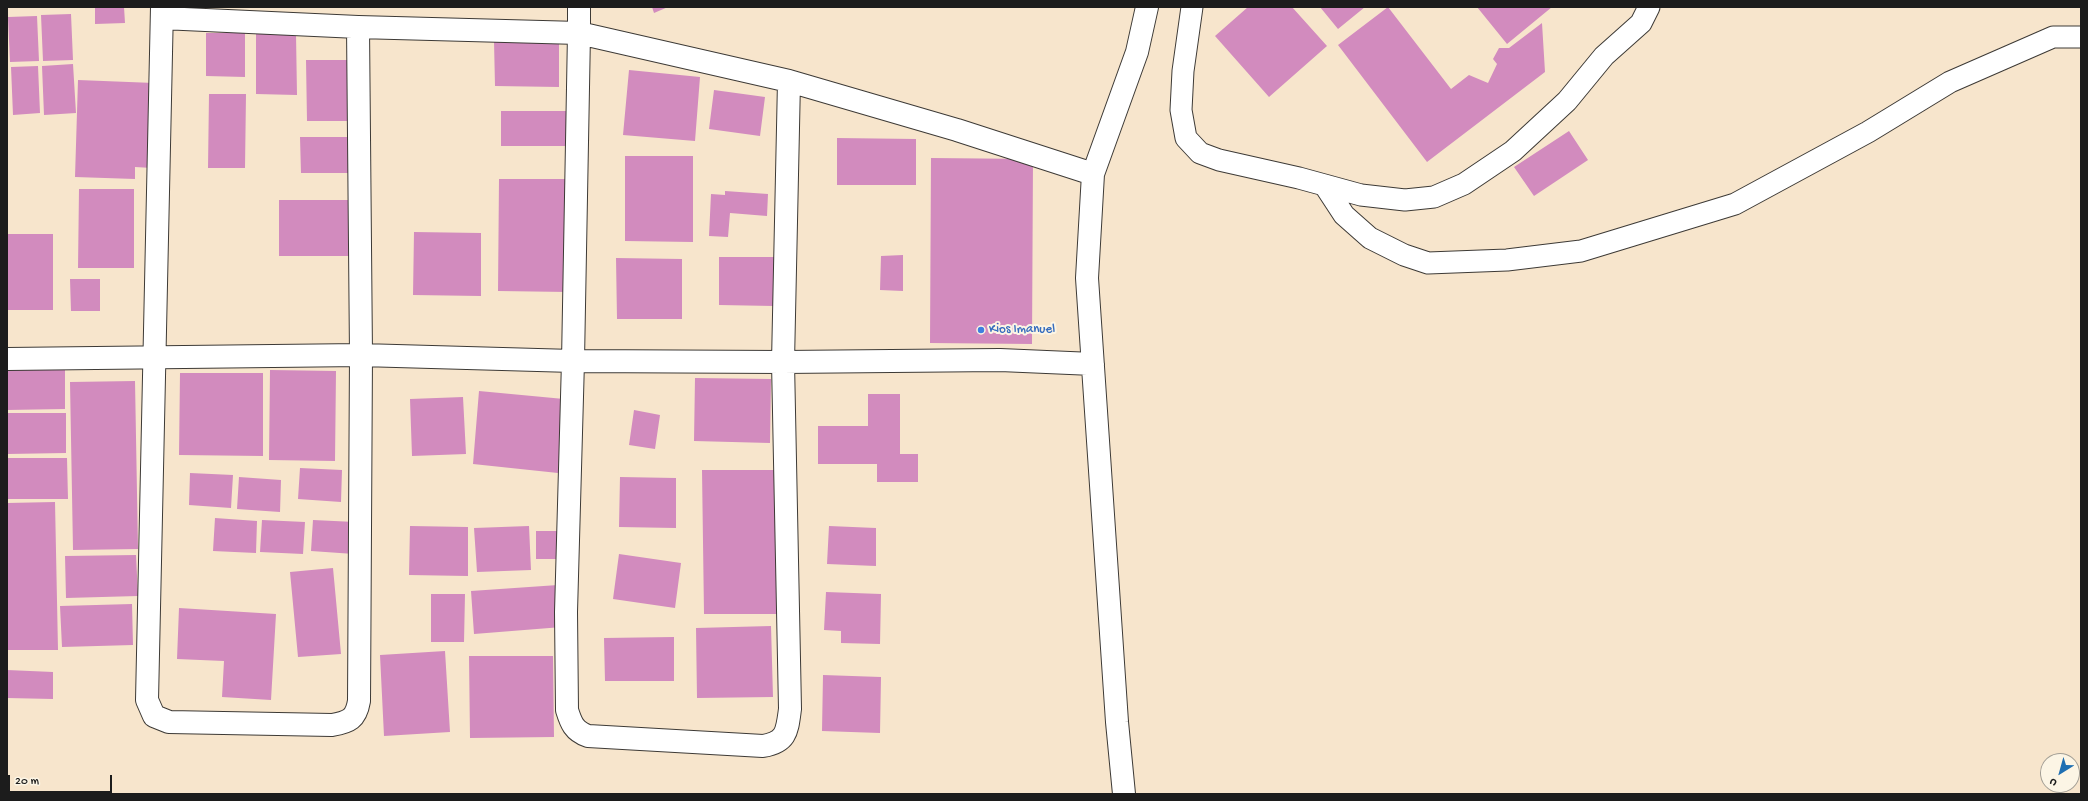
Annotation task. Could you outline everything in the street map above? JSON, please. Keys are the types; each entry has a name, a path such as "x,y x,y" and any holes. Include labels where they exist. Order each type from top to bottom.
{"street":[{"path":"579,7 573,361 566,612 567,710 570,721 579,733 588,736 763,746 776,744 783,738 788,727 790,709 783,362 789,81"},
{"path":"1124,794 1117,722 1087,278 1093,174 1137,52 1147,7"},
{"path":"358,27 361,355 359,701 357,711 352,718 345,723 332,725 169,722 159,719 150,711 147,700 153,358 162,12 358,27 579,33 789,81 957,130 1093,174"},
{"path":"7,359 361,355 573,361 783,362 1000,360 1093,364"}],"lane":[{"path":"1192,7 1183,71 1181,110 1186,138 1190,145 1200,153 1218,160 1299,178 1361,195 1406,200 1434,197 1464,184 1513,151 1567,101 1604,56 1641,23 1649,7"},
{"path":"1325,186 1344,215 1370,238 1404,255 1428,263 1506,260 1581,251 1735,204 1868,132 1950,82 2053,37 2081,38"}],"building":[{"path":"95,7 124,7 125,23 95,24"},
{"path":"652,7 668,7 654,13"},
{"path":"1248,7 1292,7 1327,46 1269,97 1215,36"},
{"path":"1320,7 1365,7 1338,29"},
{"path":"1388,7 1451,89 1469,75 1488,83 1497,64 1493,59 1499,48 1509,48 1542,23 1545,72 1427,162 1338,45"},
{"path":"1477,7 1552,7 1507,44"},
{"path":"71,14 73,60 43,61 41,15"},
{"path":"37,16 39,61 10,62 8,17"},
{"path":"206,33 245,33 245,77 206,76"},
{"path":"256,34 296,34 297,95 256,94"},
{"path":"494,41 559,41 559,87 495,86"},
{"path":"306,60 352,60 352,121 307,121"},
{"path":"73,64 76,113 44,115 42,66"},
{"path":"38,66 40,113 13,115 11,67"},
{"path":"629,70 700,77 695,141 623,135"},
{"path":"78,80 154,83 152,168 135,167 135,179 75,177"},
{"path":"714,90 765,97 760,136 709,129"},
{"path":"209,94 246,94 245,168 208,168"},
{"path":"501,111 567,111 566,146 501,146"},
{"path":"1569,131 1588,160 1534,196 1514,167"},
{"path":"300,137 356,137 356,173 301,173"},
{"path":"837,138 916,139 916,185 837,185"},
{"path":"625,156 693,156 693,242 625,241"},
{"path":"931,158 1033,159 1032,344 930,343"},
{"path":"499,179 568,179 568,292 498,291"},
{"path":"79,189 134,189 134,268 78,268"},
{"path":"725,191 768,194 767,216 730,213 728,237 709,236 711,194 725,195"},
{"path":"279,200 357,200 357,256 279,256"},
{"path":"414,232 481,233 481,296 413,295"},
{"path":"7,234 53,234 53,310 7,310"},
{"path":"903,255 903,291 880,290 881,256"},
{"path":"719,257 774,257 774,306 719,305"},
{"path":"616,258 682,259 682,319 617,319"},
{"path":"70,279 100,279 100,311 71,311"},
{"path":"7,368 65,368 65,409 7,410"},
{"path":"270,370 336,371 335,461 269,460"},
{"path":"180,373 263,373 263,456 179,455"},
{"path":"695,378 771,379 770,443 694,441"},
{"path":"135,381 138,549 73,550 70,382"},
{"path":"479,391 564,399 558,473 473,464"},
{"path":"868,394 900,394 900,454 918,454 918,482 877,482 877,464 818,464 818,426 868,426"},
{"path":"463,397 466,454 412,456 410,399"},
{"path":"634,410 660,415 655,449 629,445"},
{"path":"7,413 66,413 66,453 7,454"},
{"path":"7,458 67,458 68,499 7,499"},
{"path":"300,468 342,470 341,502 298,499"},
{"path":"702,470 776,470 778,614 704,614"},
{"path":"190,473 233,475 231,508 189,505"},
{"path":"239,477 281,480 280,512 237,509"},
{"path":"620,477 676,478 676,528 619,527"},
{"path":"55,502 58,650 7,650 7,503"},
{"path":"215,518 257,521 256,553 213,551"},
{"path":"262,520 305,522 303,554 260,552"},
{"path":"313,520 355,522 354,554 311,551"},
{"path":"410,526 468,527 468,576 409,575"},
{"path":"529,526 531,570 477,572 474,528"},
{"path":"829,526 876,528 876,566 827,564"},
{"path":"536,531 564,531 564,559 536,559"},
{"path":"619,554 681,563 675,608 613,599"},
{"path":"136,555 138,596 66,598 65,556"},
{"path":"333,568 341,654 298,657 290,572"},
{"path":"558,585 562,627 474,634 471,591"},
{"path":"826,592 881,594 880,644 841,643 841,631 824,630"},
{"path":"431,594 465,594 464,642 431,642"},
{"path":"132,604 133,645 62,647 60,606"},
{"path":"179,608 276,614 271,700 222,697 224,661 177,659"},
{"path":"771,626 773,697 697,698 696,628"},
{"path":"674,637 674,681 605,681 604,638"},
{"path":"445,651 450,732 384,736 380,655"},
{"path":"469,656 553,656 554,737 470,738"},
{"path":"7,670 53,672 53,699 7,698"},
{"path":"823,675 881,677 880,733 822,731"}],"place":[{"name":"Kios Imanuel","path":"981,330"}]}
